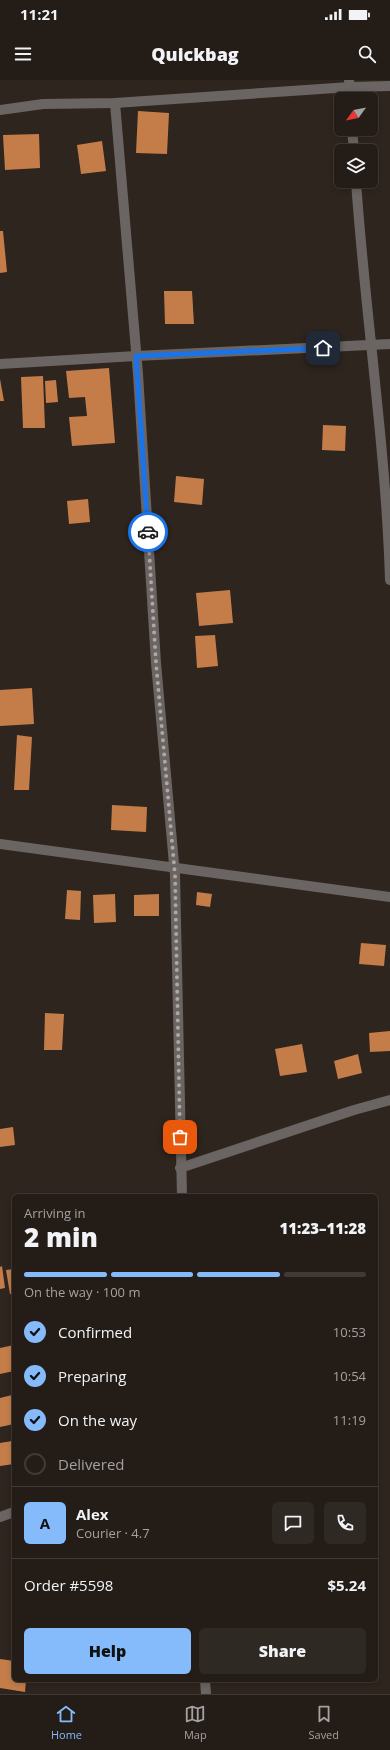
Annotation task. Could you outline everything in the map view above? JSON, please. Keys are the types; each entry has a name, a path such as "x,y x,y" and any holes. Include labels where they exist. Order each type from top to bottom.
{"street":[{"path":"0,110 43,104 115,103 349,83 390,86"},
{"path":"115,103 136,356 156,663 174,867 180,1168 182,1194"},
{"path":"357,188 388,530 390,580"},
{"path":"0,364 390,344"},
{"path":"0,844 390,897"},
{"path":"180,1168 354,1110 390,1100"},
{"path":"0,1517 12,1513"},
{"path":"205,1682 206,1694"}],"building":[{"path":"138,111 169,113 167,154 136,153"},
{"path":"39,134 40,168 5,170 3,135"},
{"path":"102,141 106,171 81,174 77,145"},
{"path":"0,231 3,231 7,272 0,273"},
{"path":"164,291 192,291 194,324 165,324"},
{"path":"109,368 115,443 72,446 69,417 87,416 85,397 69,398 66,371"},
{"path":"43,376 45,428 23,428 21,377"},
{"path":"0,379 4,401 0,401"},
{"path":"56,380 58,402 46,403 45,381"},
{"path":"323,425 346,426 345,451 322,450"},
{"path":"176,476 204,479 202,505 174,502"},
{"path":"88,499 90,522 69,524 67,501"},
{"path":"230,590 233,623 199,626 196,593"},
{"path":"215,635 218,666 197,668 195,636"},
{"path":"32,688 34,724 0,726 0,690"},
{"path":"17,735 32,737 29,790 14,790"},
{"path":"112,805 147,807 146,832 111,830"},
{"path":"67,890 81,891 80,920 65,919"},
{"path":"197,892 212,894 210,907 196,905"},
{"path":"115,894 116,922 94,923 93,895"},
{"path":"159,894 159,916 134,916 134,895"},
{"path":"361,943 386,945 384,966 359,964"},
{"path":"45,1013 64,1014 62,1050 44,1050"},
{"path":"390,1031 390,1051 370,1052 369,1033"},
{"path":"302,1044 307,1072 280,1076 275,1049"},
{"path":"358,1054 362,1073 338,1079 334,1061"},
{"path":"13,1127 15,1145 0,1147 0,1129"},
{"path":"2,1266 5,1288 0,1289 0,1267"},
{"path":"12,1269 12,1294 10,1294 6,1270"},
{"path":"12,1345 12,1371 0,1374 0,1348"},
{"path":"12,1395 12,1424 0,1427 0,1398"},
{"path":"12,1441 12,1464 0,1466 0,1443"},
{"path":"0,1659 12,1661 12,1682 26,1682 25,1692 0,1688"}],"way so far":[{"path":"148,532 156,663 175,875 180,1137"}],"route":[{"path":"148,532 136,356 323,348"}]}
